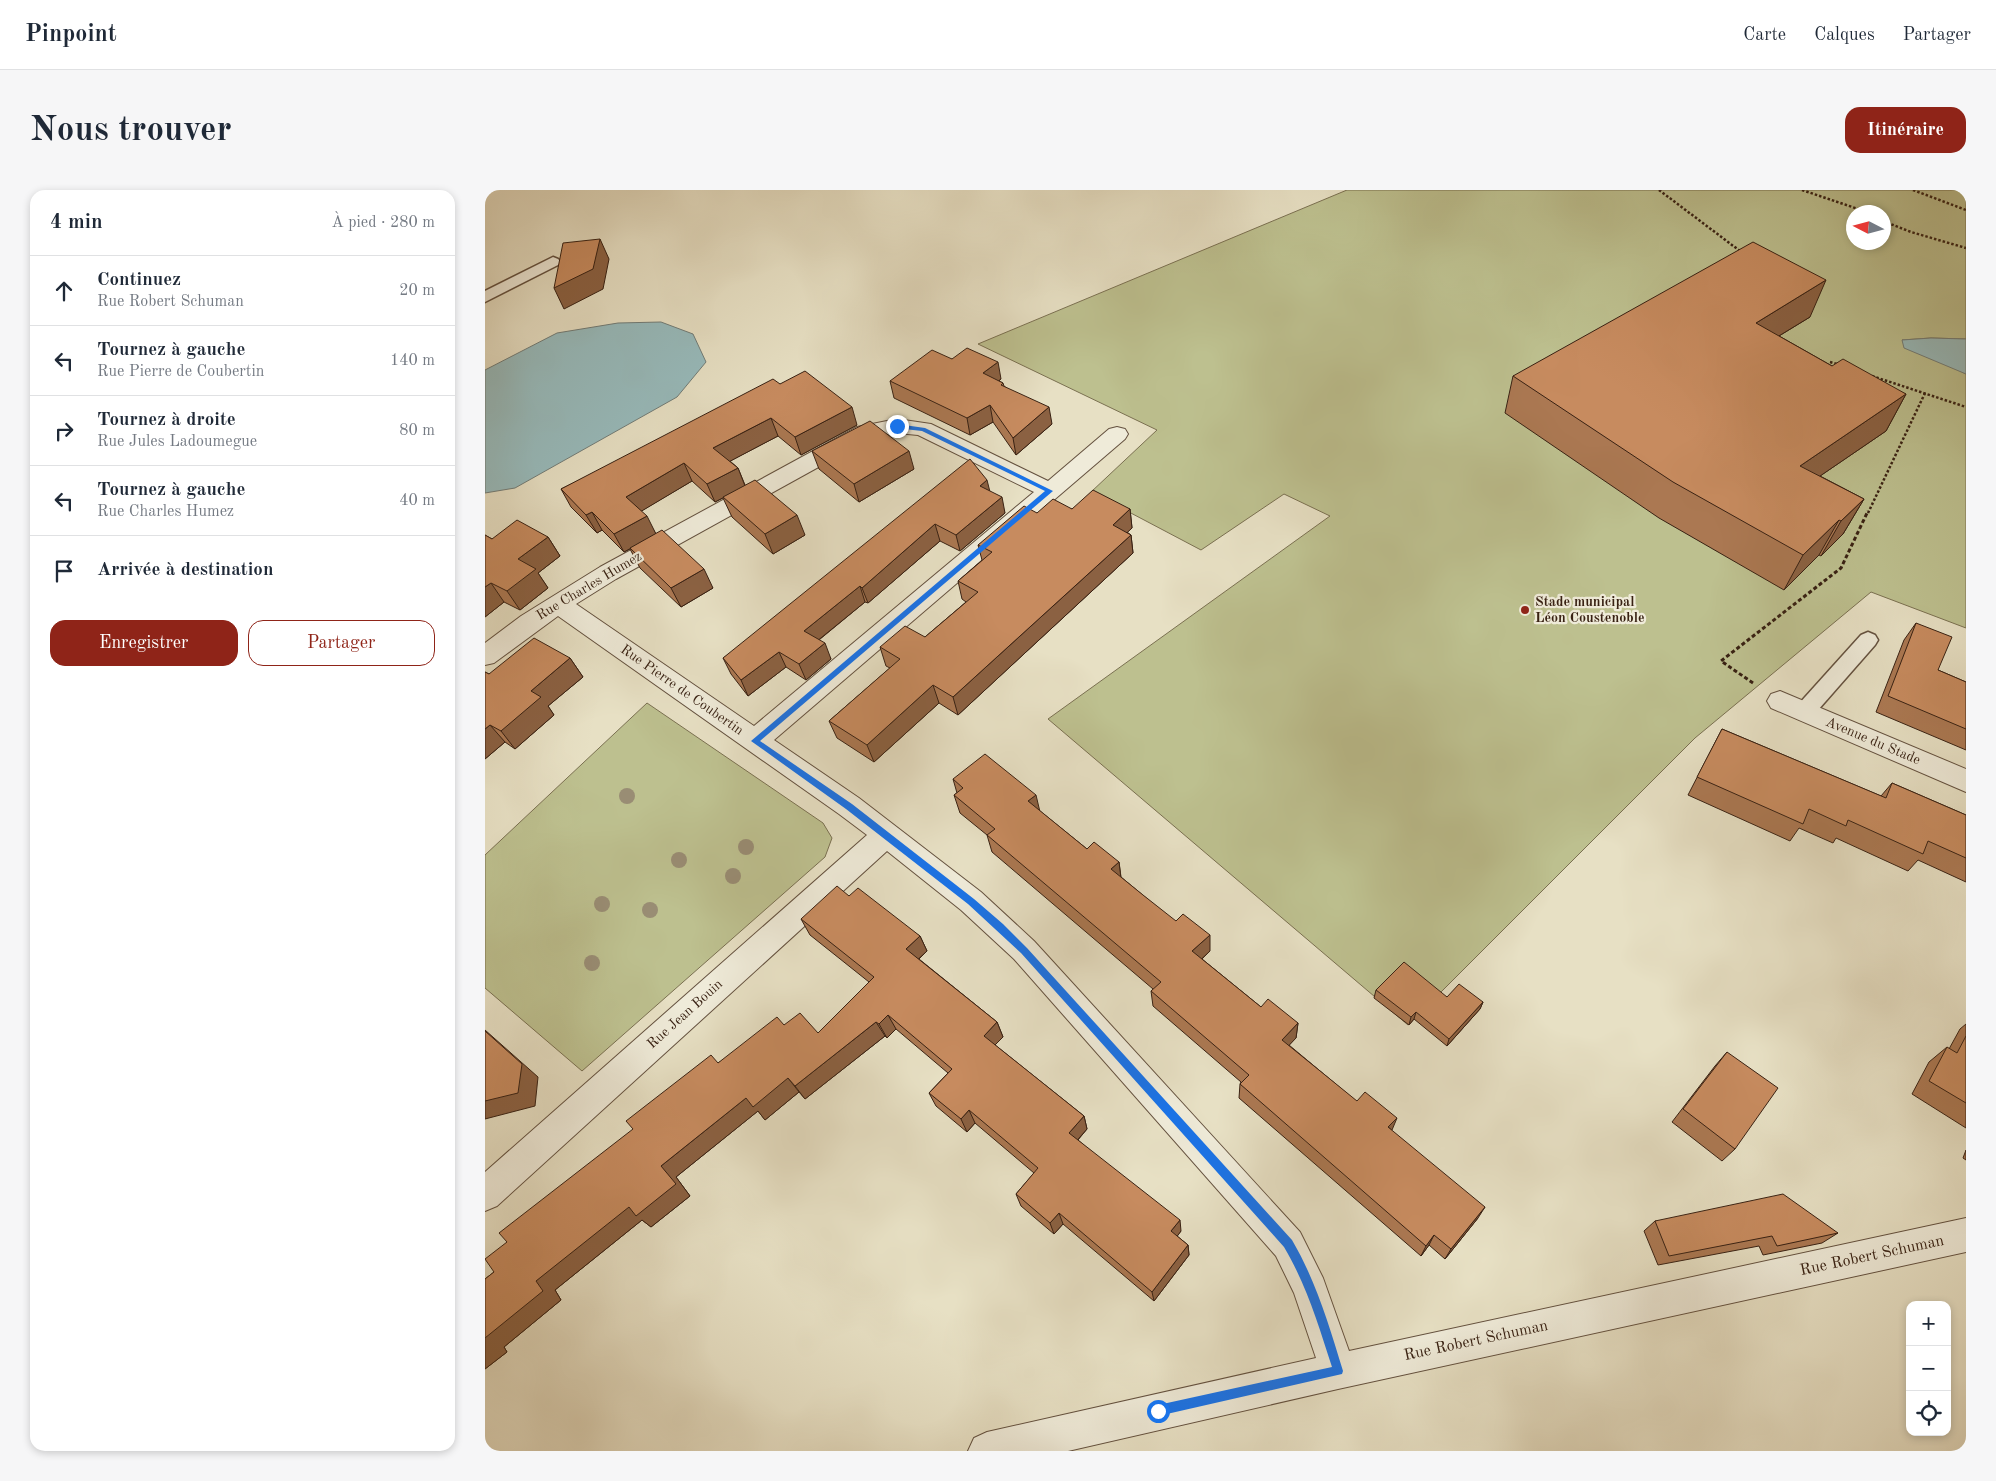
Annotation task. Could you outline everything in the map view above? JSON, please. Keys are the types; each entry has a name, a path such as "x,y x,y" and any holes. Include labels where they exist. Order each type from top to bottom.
{"street":[{"name":"Rue Charles Humez","path":"485,656 558,604 608,573 852,438 882,428 912,427 923,430 1050,491"},
{"path":"755,741 1117,434"},
{"name":"Rue Pierre de Coubertin","path":"558,604 849,806 971,901 1024,950 1288,1244 1303,1270 1314,1295 1338,1371"},
{"name":"Avenue du Stade","path":"1780,702 1966,781"},
{"name":"Rue Jean Bouin","path":"485,1194 886,835"},
{"name":"Rue Robert Schuman","path":"987,1451 1338,1371 1966,1236"}],"lane":[{"path":"485,297 553,262"},
{"path":"1804,712 1868,640"}],"path":[{"path":"1659,190 1706,225 1719,238 1743,253"},
{"path":"1802,190 1846,205"},
{"path":"1913,190 1966,210"},
{"path":"1891,224 1966,248"},
{"path":"1829,362 1838,365"},
{"path":"1864,373 1966,407"},
{"path":"1780,702 1721,661 1841,568 1925,393"}],"green space":[{"name":"Stade municipal Léon Coustenoble","path":"1347,190 1966,190 1966,339 1931,338 1902,340 1966,374 1966,628 1871,592 1695,738 1408,1025 1048,719 1330,516 1284,494 1201,550 1091,492 1157,430 978,344"},
{"path":"647,703 823,823 832,838 825,857 582,1071 485,988 485,855"}],"water":[{"path":"661,322 693,334 706,362 677,397 515,488 485,493 485,370 557,333 618,323"},
{"path":"1931,338 1966,339 1966,374 1904,348 1902,340"}],"building":[{"path":"600,239 593,269 554,288 563,243"},
{"path":"1753,242 1826,280 1756,323 1832,366 1843,359 1906,394 1800,466 1864,499 1803,555 1673,482 1513,376"},
{"path":"967,348 998,362 983,373 1003,383 1001,385 1049,407 1013,438 990,405 967,418 890,381 932,350 952,359"},
{"path":"805,371 852,407 795,437 771,418 713,448 738,468 707,484 684,463 626,497 647,516 614,534 592,512 586,515 561,489 773,379 780,384"},
{"path":"870,421 909,451 854,484 812,451"},
{"path":"970,459 987,480 980,486 1002,497 956,535 935,524 862,588 860,586 804,631 825,643 799,664 779,652 741,680 723,658"},
{"path":"755,480 797,515 765,534 723,497"},
{"path":"1093,490 1130,509 1113,525 1131,535 953,697 933,685 867,745 829,721 900,659 880,647 905,626 925,637 978,592 958,581 992,552 978,545 1024,506 1037,513 1053,499 1072,509"},
{"path":"517,520 548,537 518,559 536,569 507,591 491,583 485,587 485,535 492,539"},
{"path":"662,530 704,569 671,588 630,548"},
{"path":"1916,623 1952,637 1938,670 1966,682 1966,729 1888,696"},
{"path":"534,638 570,658 531,691 541,697 501,731 490,725 485,729 485,672 489,674"},
{"path":"1722,729 1886,798 1892,783 1966,815 1966,858 1928,841 1923,854 1848,820 1846,826 1809,809 1803,824 1697,777"},
{"path":"985,754 1036,795 1028,801 1087,849 1094,842 1119,862 1111,869 1143,895 1176,921 1183,914 1210,935 1192,951 1261,1007 1268,999 1298,1023 1282,1040 1357,1101 1365,1092 1397,1118 1388,1127 1485,1207 1451,1249 1434,1235 1426,1246 1240,1084 1249,1075 1151,991 1161,982 987,835 995,829 954,795 963,788 953,779"},
{"path":"837,886 849,896 858,888 920,936 906,949 997,1022 984,1036 1084,1116 1069,1133 1180,1220 1171,1231 1188,1245 1152,1292 1059,1213 1050,1223 1016,1194 1038,1168 969,1110 961,1119 929,1093 952,1069 888,1015 879,1024 876,1022 795,1086 788,1078 753,1107 746,1098 661,1166 676,1184 636,1216 629,1207 536,1281 543,1291 485,1338 485,1279 494,1272 485,1259 507,1242 499,1233 633,1129 626,1121 711,1055 718,1063 777,1017 784,1025 800,1013 818,1033 874,977 801,919"},
{"path":"1404,962 1447,997 1459,984 1483,1002 1449,1039 1416,1012 1411,1017 1376,990"},
{"path":"485,1031 522,1064 518,1093 485,1101"},
{"path":"1966,1036 1966,1103 1929,1081 1947,1047 1957,1053"},
{"path":"1727,1052 1778,1088 1735,1149 1683,1109"},
{"path":"1783,1194 1838,1233 1777,1246 1772,1236 1669,1256 1655,1221"}],"place":[{"name":"Stade municipal Léon Coustenoble","path":"1525,610"}],"route":[{"path":"897,426 923,430 1050,491 755,741 849,806 938,875 971,901 1024,950 1288,1244 1303,1270 1314,1295 1338,1371 1158,1411"}]}
